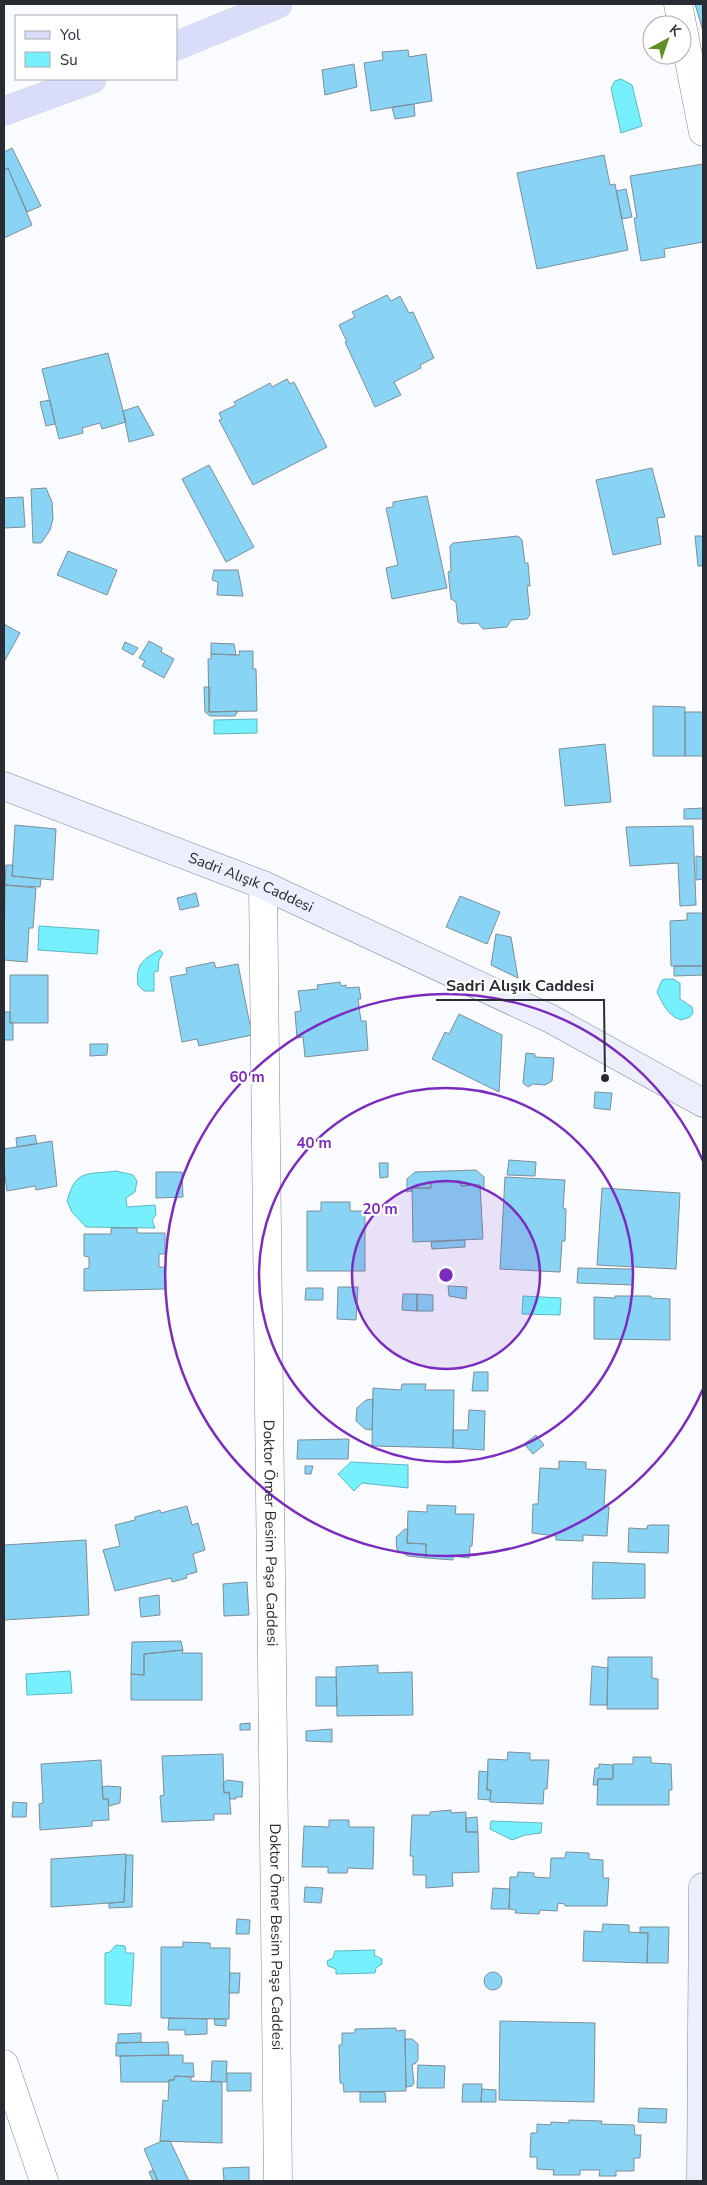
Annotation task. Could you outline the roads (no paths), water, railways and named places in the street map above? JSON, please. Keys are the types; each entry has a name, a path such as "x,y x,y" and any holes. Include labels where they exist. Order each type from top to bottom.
{"main road":[{"path":"178,45 278,4"},
{"path":"4,111 89,80"}],"street":[{"path":"678,4 703,132"},
{"name":"Sadri Alışık Caddesi","path":"4,786 263,885 551,1019 703,1103"},
{"name":"Doktor Ömer Besim Paşa Caddesi","path":"263,885 263,1100 271,1491 278,2181"},
{"path":"700,2181 703,1887"},
{"path":"4,2064 44,2181"}],"water":[{"path":"621,79 632,85 642,126 621,133 611,88 615,81"},
{"path":"257,719 257,733 214,734 214,720"},
{"path":"39,926 99,930 97,954 38,950"},
{"path":"160,950 163,953 159,960 158,971 154,972 154,991 144,991 138,985 139,968 149,956"},
{"path":"673,979 680,983 680,999 692,1007 693,1013 690,1017 681,1020 669,1013 657,992 662,980"},
{"path":"116,1171 133,1175 137,1181 135,1192 126,1198 127,1207 155,1205 156,1215 152,1220 155,1228 86,1227 72,1212 67,1201 71,1190 79,1178 84,1175"},
{"path":"523,1296 561,1298 560,1315 522,1314"},
{"path":"351,1462 408,1465 408,1488 362,1483 354,1491 338,1474"},
{"path":"70,1671 72,1693 27,1695 26,1674"},
{"path":"491,1821 542,1823 541,1833 525,1835 512,1840 490,1829"},
{"path":"116,1945 125,1946 126,1953 134,1953 131,2006 105,2004 105,1953 110,1952"},
{"path":"375,1950 374,1955 382,1959 382,1964 376,1968 375,1973 336,1974 336,1969 328,1966 327,1961 333,1958 335,1951"}],"place":[{"name":"Sadri Alışık Caddesi","path":"605,1078"}]}
